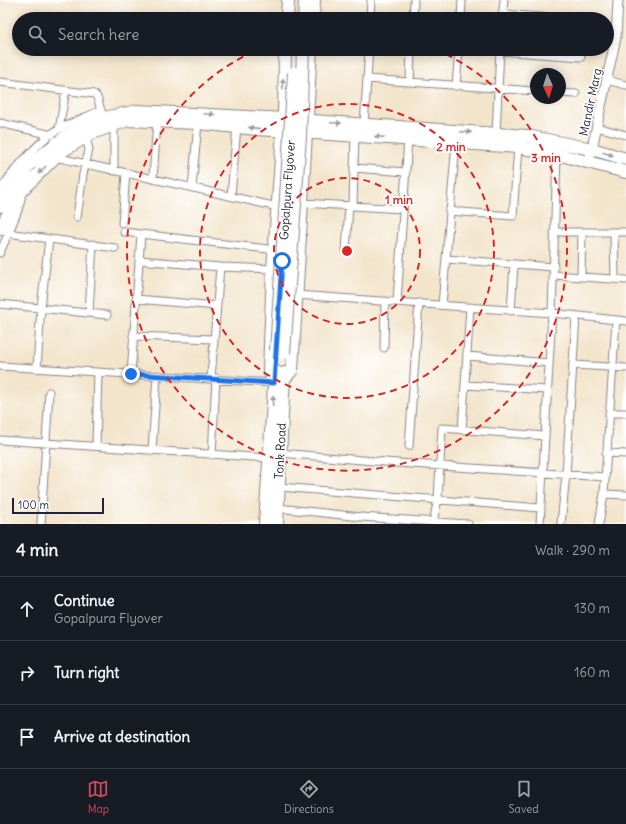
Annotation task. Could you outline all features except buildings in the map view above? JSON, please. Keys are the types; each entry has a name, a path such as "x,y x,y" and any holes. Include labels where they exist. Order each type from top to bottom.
{"main road":[{"path":"304,12 305,0"},
{"path":"313,12 314,0"},
{"path":"288,12 289,1"},
{"path":"289,1 294,12"},
{"path":"288,56 276,250 273,269 269,371 277,381 292,370 307,127 308,56"},
{"name":"Gopalpura Flyover","path":"280,352 289,56"},
{"name":"Gopalpura Flyover","path":"277,381 307,56"},
{"path":"4,231 4,199 9,186 62,133 106,117 138,112 307,127 356,135 518,147 557,154 626,172"},
{"path":"106,117 128,120 237,126 283,125"},
{"path":"9,186 86,137 106,117"},
{"path":"307,127 364,124 527,136 592,149 626,158"},
{"path":"277,233 300,234"},
{"name":"Tonk Road","path":"265,524 275,455 277,381"},
{"name":"Tonk Road","path":"275,455 278,487 277,524"}],"street":[{"path":"370,12 371,0"},
{"path":"413,12 414,0"},
{"path":"461,12 462,0"},
{"path":"502,12 504,0"},
{"name":"Mandir Marg","path":"614,47 618,0"},
{"path":"364,124 368,56"},
{"path":"410,82 411,56"},
{"path":"456,86 458,56"},
{"path":"496,134 500,56"},
{"path":"569,56 581,57"},
{"name":"Mandir Marg","path":"589,162 612,56"},
{"path":"367,79 530,92"},
{"path":"607,80 626,85"},
{"path":"0,82 94,94 97,97 106,117 114,171"},
{"path":"0,123 51,134 62,133 66,90"},
{"path":"566,93 576,94"},
{"path":"153,179 157,121"},
{"path":"192,188 198,123"},
{"path":"231,196 237,126"},
{"path":"597,127 626,135"},
{"path":"4,199 9,186 51,134"},
{"path":"346,251 356,135"},
{"path":"77,217 85,164 90,146 86,137"},
{"path":"397,302 408,139"},
{"path":"442,305 456,142"},
{"path":"449,211 513,216 518,147"},
{"path":"540,524 546,390 554,271 557,154"},
{"path":"55,157 278,207"},
{"path":"354,168 406,172"},
{"path":"122,223 126,174"},
{"path":"0,253 4,231 19,208 22,198 9,186"},
{"path":"302,203 403,209"},
{"path":"4,231 115,248"},
{"path":"124,232 276,250"},
{"path":"554,232 626,232"},
{"path":"580,276 582,232"},
{"path":"614,232 615,279"},
{"path":"131,374 141,234"},
{"path":"37,368 41,307 49,239"},
{"path":"89,313 93,244"},
{"path":"446,259 514,264 580,276 626,280"},
{"path":"139,260 220,267 273,269"},
{"path":"511,311 514,264"},
{"path":"212,454 214,339 220,267"},
{"path":"296,295 552,313 626,321"},
{"path":"136,299 217,306"},
{"path":"384,348 385,301"},
{"path":"410,446 419,303"},
{"path":"0,304 41,307 107,315"},
{"path":"462,430 470,307"},
{"path":"561,524 566,474 576,316"},
{"path":"599,524 604,494 616,321"},
{"path":"134,336 214,339"},
{"path":"467,356 548,362"},
{"path":"573,365 626,368"},
{"path":"0,366 98,373 277,381"},
{"path":"96,446 98,373"},
{"path":"152,451 157,375"},
{"path":"465,385 546,390"},
{"path":"41,524 49,392"},
{"path":"609,413 626,413"},
{"path":"433,522 438,499 442,428 545,436"},
{"path":"0,440 152,451 275,455 605,477"},
{"path":"606,453 626,454"},
{"path":"278,487 540,508"},
{"path":"604,494 626,495"},
{"path":"278,508 362,517 468,524"}],"route":[{"path":"131,374 216,378 274,383 282,261"}]}
